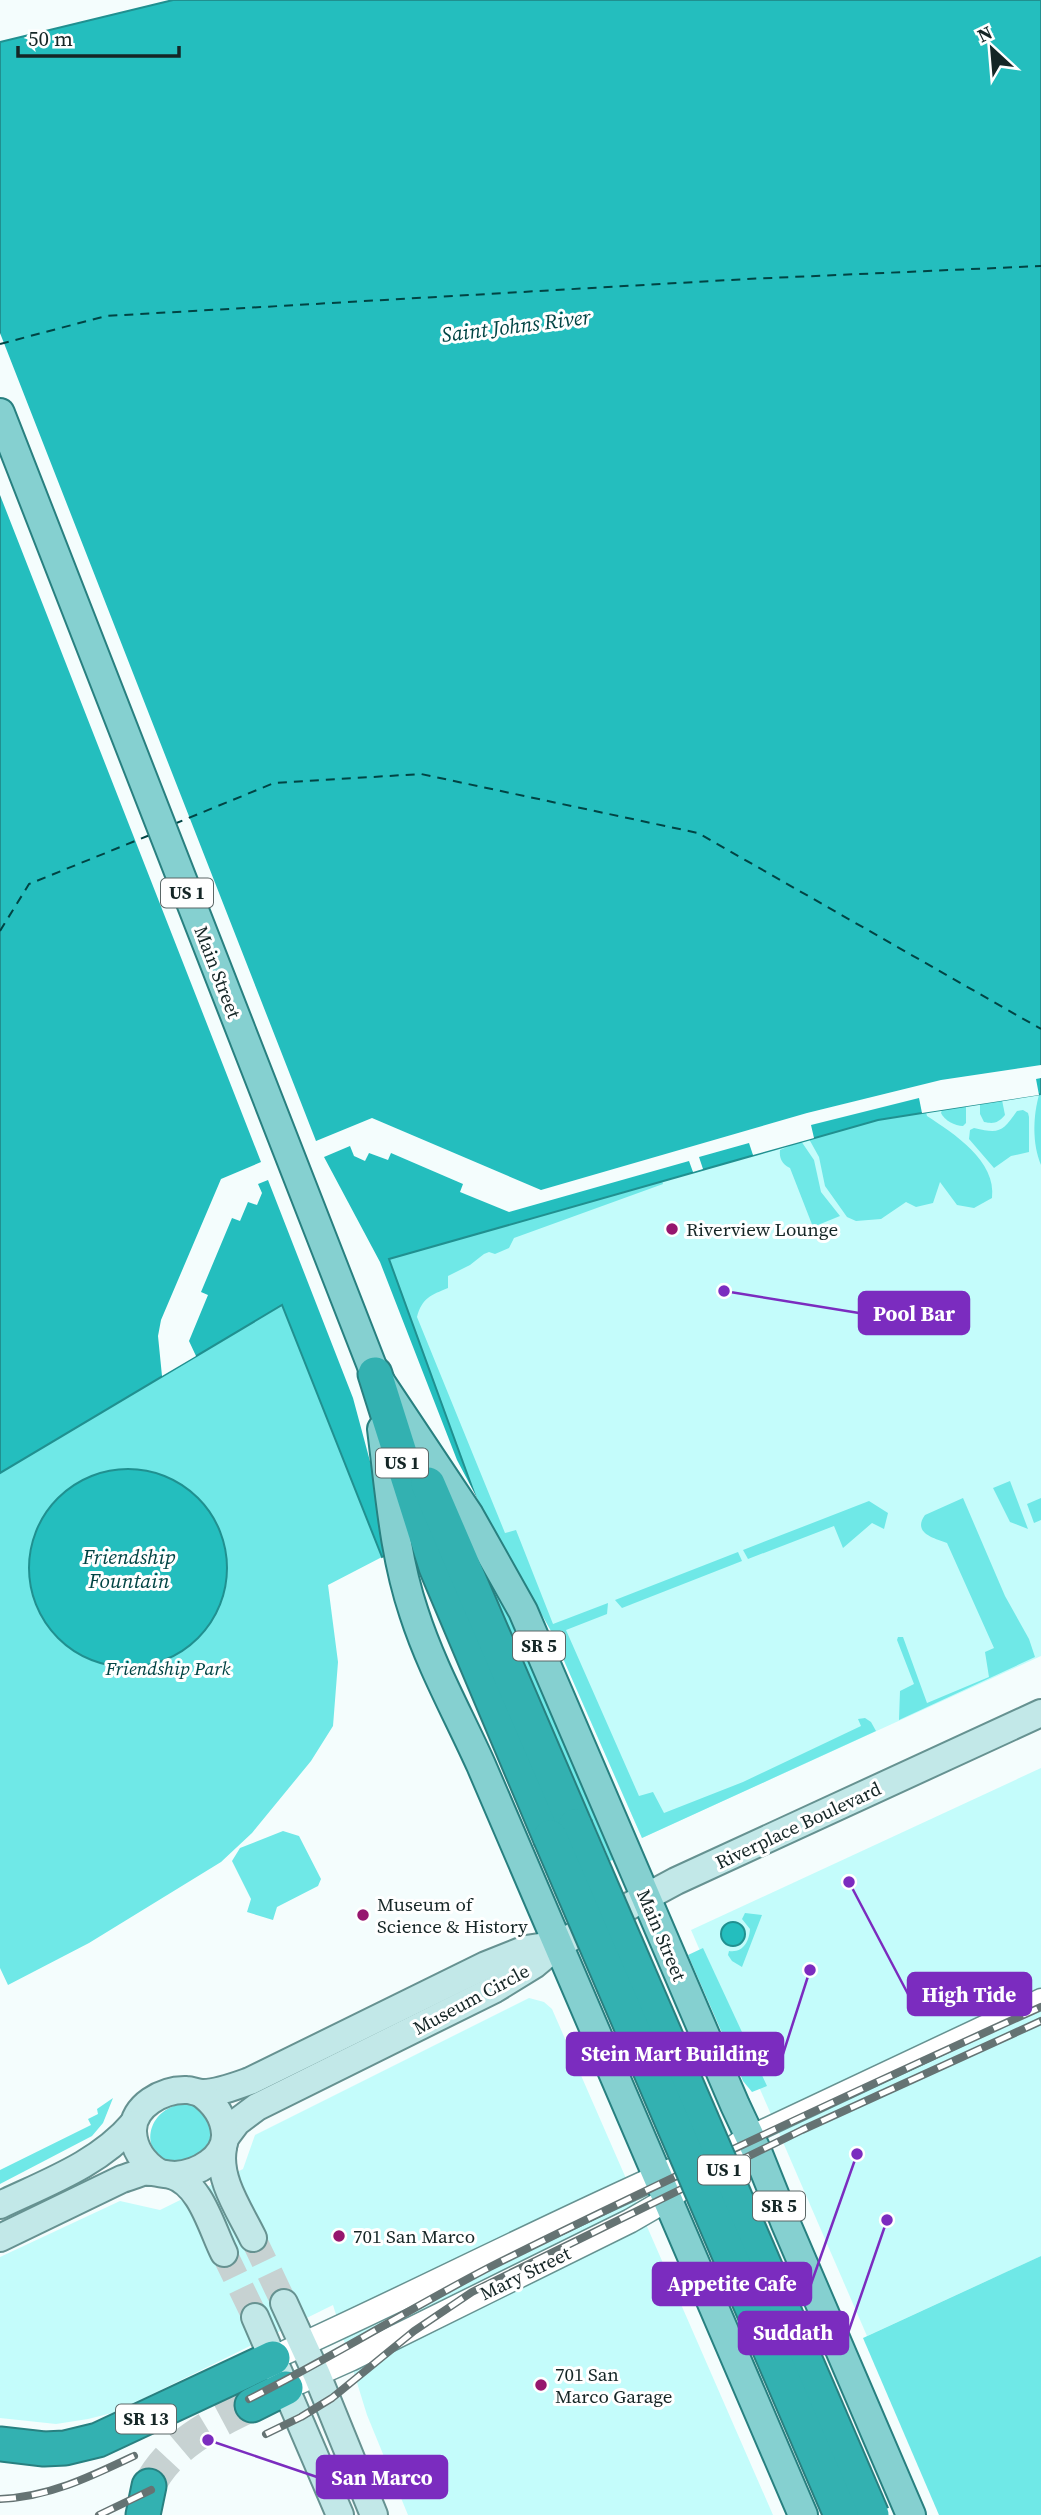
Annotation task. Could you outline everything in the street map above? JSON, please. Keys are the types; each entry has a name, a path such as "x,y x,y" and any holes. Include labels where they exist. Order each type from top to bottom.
{"highway":[{"name":"US 1","path":"375,1374 441,1547 562,1831 841,2515"},
{"name":"US 1","path":"562,1831 872,2515"},
{"name":"SR 13","path":"6,2445 55,2449 98,2440 288,2351"},
{"path":"252,2405 286,2388"}],"main road":[{"name":"Main Street","path":"0,413 441,1547 534,1636 911,2515"},
{"name":"Main Street","path":"441,1547 414,1614 435,1670 481,1765 559,1944 803,2515"},
{"name":"Riverplace Boulevard","path":"559,1944 676,1881 1041,1713"},
{"name":"Museum Circle","path":"0,2205 97,2157 117,2142 142,2109 160,2095 180,2090 201,2093 231,2087 258,2077 509,1955 537,1946 559,1944"},
{"name":"Museum Circle","path":"3,2230 144,2172 184,2174 202,2167 217,2157 237,2122 257,2107 495,1989 534,1965 559,1944"},
{"path":"201,2093 218,2112 223,2125 221,2161 224,2177 253,2238"},
{"path":"133,2124 136,2148 143,2160 186,2182 194,2191 223,2253"},
{"path":"284,2303 288,2351 286,2388 340,2515"},
{"path":"255,2318 317,2375 374,2515"},
{"path":"762,2419 852,2378"}],"street":[{"name":"Mary Street","path":"288,2351 580,2211 663,2187 750,2135 1041,1998"},
{"name":"Mary Street","path":"286,2388 631,2221 663,2187"}],"shaded area":[{"path":"1041,1094 1041,1656 642,1838 551,1631 493,1527 481,1512 388,1259 878,1120"},
{"path":"1041,1768 1041,2256 867,2336 691,1930"},
{"path":"529,1998 544,2002 552,2009 773,2515 408,2515 367,2415 333,2305 116,2412 56,2424 0,2418 0,2257 120,2201 160,2210 243,2169 255,2135"}],"green space":[{"path":"1041,1094 1041,1165 1034,1130 1037,1103"},
{"path":"1002,1100 1005,1115 996,1122 984,1122 980,1114 980,1104"},
{"path":"966,1106 966,1123 963,1126 950,1122 941,1113 942,1110"},
{"path":"1023,1110 1029,1117 1029,1152 1011,1156 994,1168 969,1139 970,1130 1000,1130 1017,1111"},
{"path":"926,1112 927,1116 971,1149 980,1160 988,1172 992,1198 974,1208 957,1205 940,1182 933,1203 916,1207 906,1202 881,1219 856,1221 847,1217 825,1186 819,1157 809,1139 878,1120"},
{"path":"801,1141 814,1160 821,1192 840,1216 813,1227 790,1168 783,1163 780,1156 780,1150"},
{"path":"662,1181 663,1184 514,1238 509,1248 495,1254 484,1254 448,1276 448,1288 428,1298 417,1317 505,1533 516,1530 553,1624 608,1603 607,1614 566,1630 639,1796 653,1792 664,1813 743,1782 861,1726 858,1719 865,1718 871,1722 876,1731 642,1838 551,1631 493,1527 481,1512 388,1259"},
{"name":"Friendship Park","path":"282,1305 382,1557 328,1585 338,1662 333,1726 311,1761 252,1833 221,1862 89,1943 8,1985 0,1968 0,1473"},
{"path":"1010,1481 1028,1529 1010,1522 993,1488"},
{"path":"963,1498 1005,1596 1029,1639 1035,1657 899,1720 900,1691 914,1684 898,1637 903,1637 927,1703 989,1677 985,1652 994,1648 947,1543 926,1534 921,1526 925,1515"},
{"path":"1041,1498 1041,1520 1034,1523 1027,1504"},
{"path":"869,1501 888,1513 884,1529 872,1523 843,1548 834,1526 748,1559 743,1550"},
{"path":"738,1552 742,1561 622,1608 615,1600"},
{"path":"494,1574 620,1857 610,1861 486,1577"},
{"path":"283,1831 299,1836 321,1879 318,1886 277,1907 273,1920 247,1912 251,1899 232,1861 240,1848"},
{"path":"745,1913 762,1915 742,1967 728,1955 729,1951 742,1948 748,1938 750,1929 742,1919"},
{"path":"703,1948 767,2086 752,2092 743,2081 688,1955"},
{"path":"113,2098 103,2123 92,2136 0,2184 0,2170 91,2125 88,2119 98,2114 97,2109"},
{"path":"186,2103 196,2104 215,2128 209,2147 186,2161 171,2161 160,2157 150,2138 152,2126 159,2116 170,2108"},
{"path":"81,2180 86,2182 19,2214 20,2210"},
{"path":"1041,2256 1041,2515 939,2515 863,2338"}],"water":[{"name":"Saint Johns River","path":"173,0 1041,0 1041,1094 878,1120 389,1259 481,1512 382,1557 282,1305 0,1473 0,42"},
{"name":"Friendship Fountain","path":"128,1469 166,1476 198,1498 220,1530 227,1568 220,1606 198,1638 166,1660 128,1667 90,1660 58,1638 36,1606 29,1568 36,1530 58,1498 90,1476"},
{"path":"733,1922 741,1926 745,1934 741,1942 733,1946 725,1942 721,1934 725,1926"}],"pier":[{"path":"0,333 316,1141 372,1118 541,1190 807,1113 941,1080 1041,1065 1041,1078 1036,1079 1039,1095 922,1113 919,1098 811,1125 814,1138 753,1155 749,1143 699,1157 703,1169 693,1172 689,1161 509,1212 460,1192 463,1184 391,1153 388,1160 369,1153 365,1161 354,1156 350,1146 324,1157 380,1262 457,1460 485,1513 385,1559 371,1465 353,1398 268,1180 258,1184 262,1193 257,1205 248,1202 240,1221 232,1218 201,1292 208,1295 189,1341 196,1356 162,1376 158,1336 161,1320 221,1179 261,1162 0,495"}],"ferry route":[{"path":"0,344 106,316 747,279 1041,266"},
{"path":"174,824 274,783 421,774 698,833 1041,1029"},
{"path":"0,931 29,884 150,835"}],"tunnel":[{"path":"253,2238 284,2303"},
{"path":"224,2253 255,2317"},
{"path":"149,2486 180,2447 207,2428 252,2405"}],"railway":[{"path":"249,2399 460,2283 558,2233 764,2134 1041,2007"},
{"path":"266,2434 332,2398 414,2331 472,2292 802,2130 1041,2021"},
{"path":"0,2499 52,2490 134,2456"},
{"path":"99,2515 151,2490"}],"place":[{"name":"Riverview Lounge","path":"672,1229"},
{"name":"Pool Bar","path":"724,1291"},
{"name":"High Tide","path":"849,1882"},
{"name":"Museum of Science & History","path":"363,1915"},
{"name":"Stein Mart Building","path":"810,1970"},
{"name":"Appetite Cafe","path":"857,2154"},
{"name":"Suddath","path":"887,2220"},
{"name":"701 San Marco","path":"339,2236"},
{"name":"701 San Marco Garage","path":"541,2385"},
{"name":"San Marco","path":"208,2440"}]}
